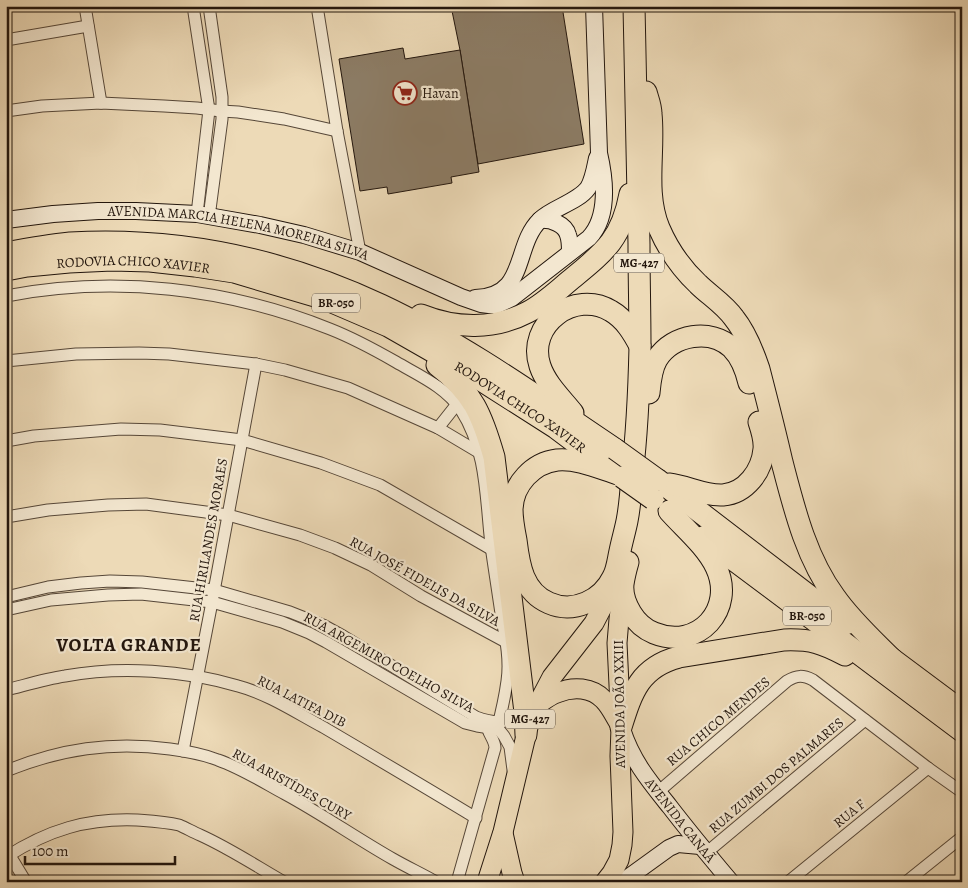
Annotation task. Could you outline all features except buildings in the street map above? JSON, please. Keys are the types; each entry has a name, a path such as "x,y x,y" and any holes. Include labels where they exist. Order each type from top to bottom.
{"highway":[{"name":"MG-427","path":"632,521 640,346 638,145 634,6"},
{"name":"MG-427","path":"619,580 632,521 645,445 649,393 644,146 647,6"},
{"path":"646,91 652,124 652,201 654,216 659,228 672,254 684,270 734,317 743,332 753,351 759,369 791,495 812,558 834,596 862,629 892,659"},
{"path":"347,290 396,305 435,320 464,326 496,324 528,312 546,300 598,257 618,233 627,209 638,145"},
{"name":"RODOVIA CHICO XAVIER","path":"6,253 67,243 152,243 199,248 240,256 288,269 347,290 419,324 517,383 615,449 661,493 895,681 962,731"},
{"name":"RODOVIA CHICO XAVIER","path":"6,270 69,262 112,260 150,261 195,266 234,272 326,299 388,326 465,370 556,428 620,475 661,493 952,700 962,711"},
{"path":"326,299 385,330 447,373 466,391 479,412 494,456 531,708 526,736"},
{"path":"587,430 545,378 539,364 538,351 544,329 560,312 579,304 591,304 611,310 625,322 640,346"},
{"path":"620,475 573,461 559,460 542,464 534,469 521,483 516,492 512,510 518,562 521,571 529,588 536,595 551,604 570,607 596,598 607,587 619,580 626,603 634,618 644,628 664,637 681,638 688,636 704,627 716,613 720,604 721,585 719,575 709,556 661,493 677,485 706,494 724,495 734,492 750,481 756,474 765,448 764,438 744,364 733,348 716,339 699,336 690,337 673,344 664,351 654,365 649,393"},
{"path":"621,727 630,698 646,675 668,660 688,655 784,640 811,640 895,681"}],"main road":[{"name":"MG-427","path":"531,708 552,677 594,623 619,580"},
{"name":"AVENIDA JOÃO XXIII","path":"606,882 618,860 623,832 617,643 619,580"},
{"name":"MG-427","path":"531,708 555,693 564,690 587,690 597,693 604,700 621,727"},
{"name":"MG-427","path":"487,882 503,832 526,736"},
{"name":"MG-427","path":"503,832 515,882"}],"street":[{"path":"85,6 101,103"},
{"path":"193,6 215,111 203,215"},
{"path":"208,6 222,96 215,111"},
{"path":"317,6 337,131 360,252"},
{"path":"594,6 599,153"},
{"path":"6,40 88,26"},
{"path":"6,111 42,106 101,103 164,106 238,112 284,119 337,131"},
{"name":"AVENIDA MARCIA HELENA MOREIRA SILVA","path":"461,297 478,298 486,296 501,291 511,281 516,274 532,230 540,220 586,191 599,153"},
{"name":"AVENIDA MARCIA HELENA MOREIRA SILVA","path":"6,220 98,211 203,215 304,235 360,252 461,297 481,304 497,305 512,298 589,238 594,232 600,219 604,194 603,169 599,153"},
{"path":"540,220 550,220 564,228 569,236 570,252"},
{"path":"524,250 538,262 546,266 553,266"},
{"path":"6,296 31,291 76,287 121,286 195,292 266,306 332,330 376,351 435,385 457,404 469,424 480,453 483,468 491,549 508,664 507,681 492,725 495,748 458,882"},
{"path":"6,361 76,354 131,353 169,354 256,364 285,370 348,388 438,428 480,453"},
{"name":"RUA HIRILANDES MORAES","path":"183,751 256,364"},
{"path":"438,428 457,404"},
{"path":"6,441 34,436 121,429 160,430 242,440 322,463 380,485 491,549"},
{"name":"RUA JOSÉ FIDELIS DA SILVA","path":"6,517 48,510 146,504 228,515 300,535 371,564 421,596 506,642"},
{"name":"RUA ARGEMIRO COELHO SILVA","path":"6,597 81,583 110,581 142,582 214,590 290,612 323,625 352,641 492,725 504,736 510,747 515,779"},
{"name":"RUA ARGEMIRO COELHO SILVA","path":"6,610 51,600 108,595 141,594 212,602 282,622 326,642 465,723 477,726 492,725"},
{"name":"RUA LATIFA DIB","path":"6,690 65,676 103,671 136,671 198,676 239,686 272,699 382,761 476,818"},
{"name":"RUA CHICO MENDES","path":"658,792 788,681 798,676 804,676 813,680 865,720"},
{"path":"492,725 513,719 531,708"},
{"path":"865,720 962,792"},
{"name":"RUA ZUMBI DOS PALMARES","path":"703,849 865,720"},
{"name":"AVENIDA CANAÃ","path":"621,727 632,756 658,792 731,882"},
{"name":"RUA ARISTÍDES CURY","path":"6,771 51,755 78,749 106,746 156,747 217,759 249,774 303,804 392,858 436,882"},
{"name":"RUA F","path":"788,882 928,768"},
{"path":"26,882 7,853 31,841 77,824 117,819 150,821 179,826 216,842 284,882"},
{"path":"906,882 962,837"},
{"path":"622,882 669,848 678,844 703,849"}],"place":[{"name":"Havan","path":"405,93"}],"district":[{"name":"VOLTA GRANDE","path":"129,644"}]}
